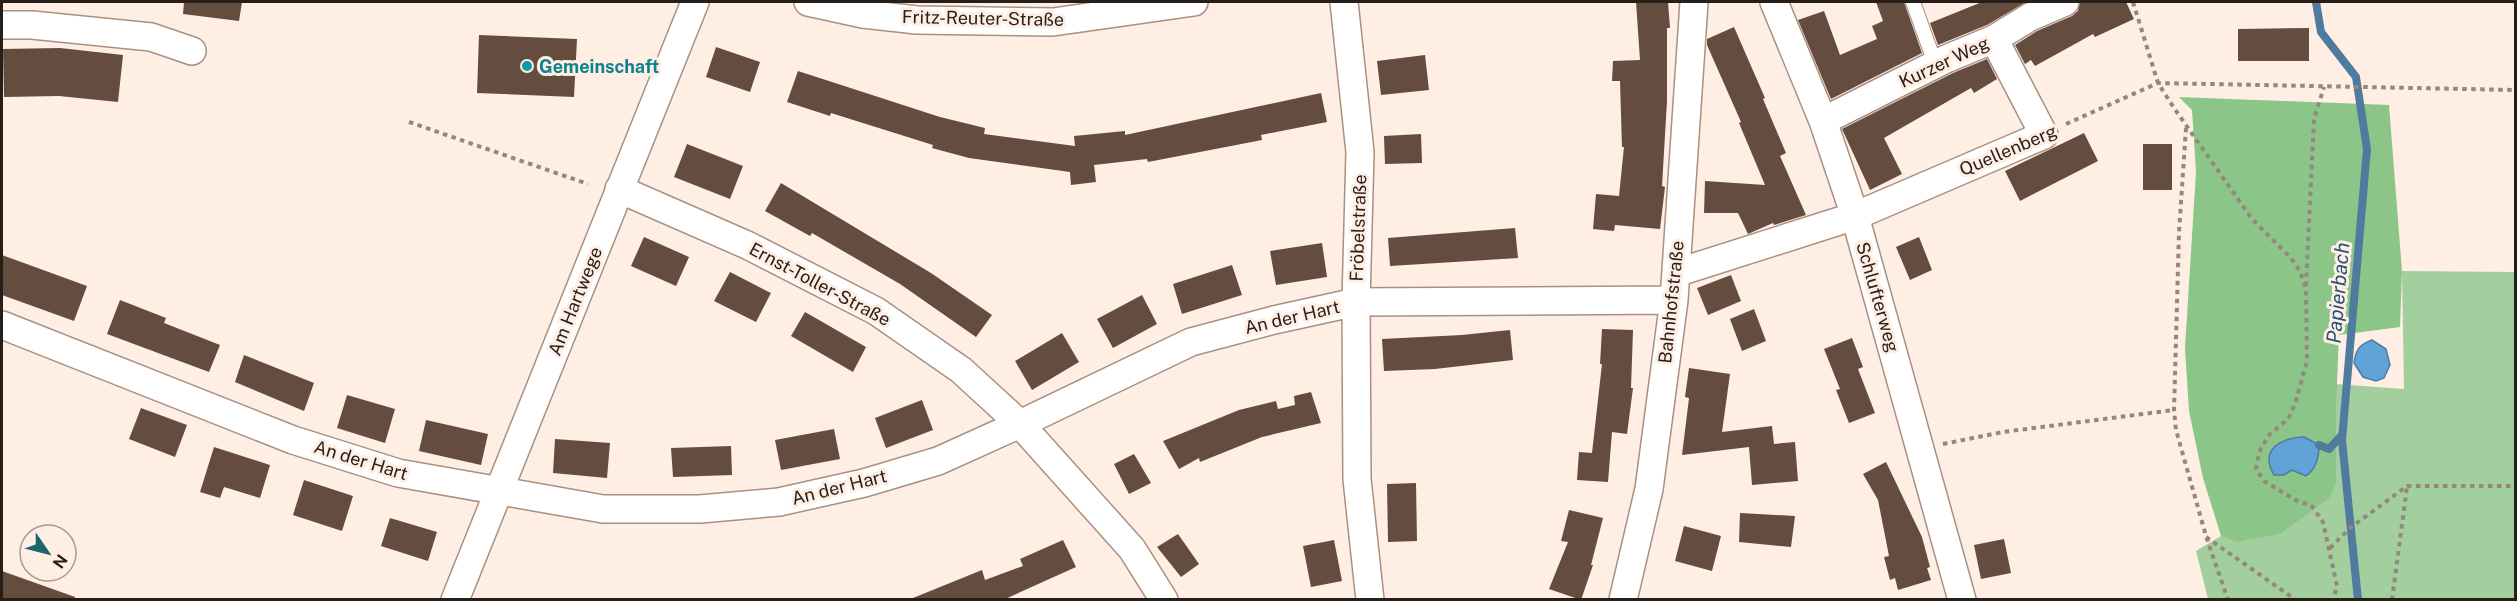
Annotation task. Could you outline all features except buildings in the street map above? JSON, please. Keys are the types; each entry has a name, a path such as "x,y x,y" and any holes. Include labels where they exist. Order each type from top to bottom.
{"street":[{"name":"Am Hartwege","path":"455,600 695,2"},
{"name":"Fritz-Reuter-Straße","path":"808,2 862,14 917,20 1053,22 1194,2"},
{"name":"Fröbelstraße","path":"1344,2 1360,152 1356,302 1356,479 1370,600"},
{"name":"Bahnhofstraße","path":"1623,600 1649,489 1674,300 1694,2"},
{"name":"Schlufterweg","path":"1774,2 1823,121 1855,216 1962,600"},
{"name":"Kurzer Weg","path":"1823,121 1946,59 1994,39 2028,9 2064,2"},
{"path":"2,25 32,25 151,38 192,51"},
{"path":"1994,39 2044,135"},
{"name":"Quellenberg","path":"1676,273 1855,216 2044,135"},
{"name":"Ernst-Toller-Straße","path":"619,189 747,245 876,311 961,370 1020,424 1132,549 1164,600"},
{"name":"An der Hart","path":"2,325 293,440 398,473 603,509 700,508 779,502 864,483 938,461 1191,342 1274,320 1356,302 1674,300"}],"lane":[{"path":"1913,2 1936,66"}],"path":[{"path":"2133,2 2158,83 2186,127 2252,219 2291,258 2300,271 2306,289"},
{"name":"Quellenberg","path":"2044,135 2158,83 2516,90"},
{"path":"2324,87 2314,119 2306,289 2307,362 2295,404 2288,419 2269,435 2259,453 2256,469 2264,481 2299,502 2311,506 2323,522 2337,586 2333,600"},
{"path":"409,123 588,184"},
{"path":"2186,127 2179,232 2174,410 2176,430 2206,536 2228,600"},
{"path":"1920,448 2003,432 2174,410"},
{"path":"2330,549 2350,528 2408,486 2516,486"},
{"path":"2392,600 2408,486"},
{"path":"2206,536 2296,600"}],"green space":[{"path":"2179,97 2389,105 2402,271 2400,327 2339,335 2336,482 2329,498 2280,534 2236,542 2221,536 2203,478 2189,411 2185,348 2196,172 2192,110"},
{"path":"2402,271 2515,272 2515,599 2208,599 2196,551 2221,536 2236,542 2336,407 2336,384 2404,389"}],"water":[{"path":"2372,340 2386,349 2390,365 2384,378 2376,381 2363,377 2354,363 2359,348"},
{"path":"2304,437 2319,445 2318,458 2312,470 2306,476 2292,470 2284,475 2274,475 2270,466 2271,452 2280,443"}],"waterway":[{"name":"Papierbach","path":"2316,2 2321,32 2356,77 2367,149 2342,440 2358,600"},
{"path":"2319,445 2329,449 2342,435"}],"place":[{"name":"Gemeinschaft","path":"527,66"}]}
